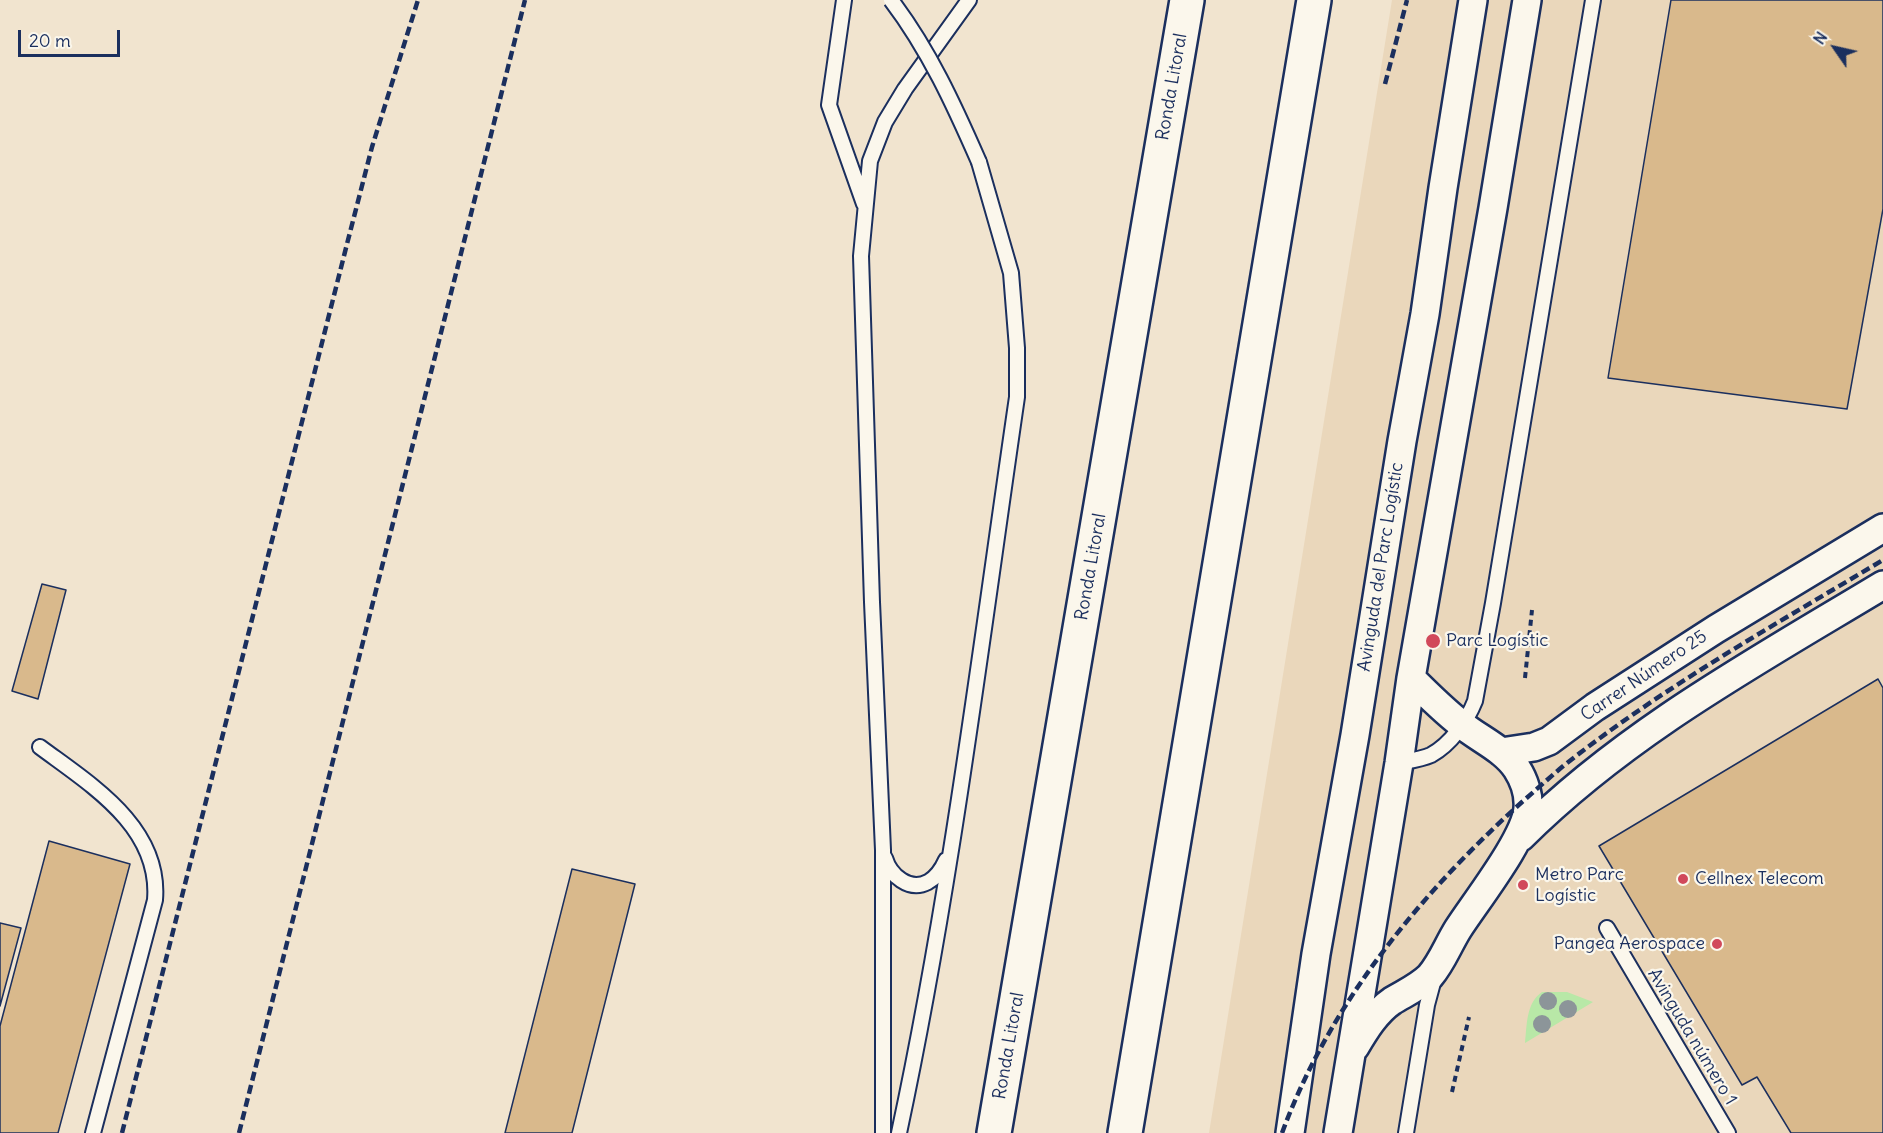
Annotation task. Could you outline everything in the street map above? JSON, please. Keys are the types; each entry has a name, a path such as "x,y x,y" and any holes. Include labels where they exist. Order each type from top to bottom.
{"highway":[{"name":"Ronda Litoral","path":"994,1133 1187,0"},
{"path":"1125,1133 1314,0"}],"street":[{"name":"Avinguda del Parc Logístic","path":"1290,1133 1316,954 1355,735 1401,441 1425,314 1473,0"},
{"path":"1338,1133 1411,678 1527,0"},
{"name":"Carrer Número 25","path":"1502,752 1534,747 1549,741 1595,707 1716,629 1883,528"},
{"path":"1514,844 1595,770 1740,671 1883,585"},
{"path":"1350,1056 1377,1015 1390,1003 1425,981 1514,844 1527,818 1528,797 1522,777 1516,767 1502,752 1462,725 1411,678"}],"lane":[{"path":"844,0 829,105 865,206"},
{"path":"891,0 932,61 955,106 979,162 1011,273 1017,348 1017,397 950,853 919,1042 899,1133"},
{"path":"883,1133 883,850 861,256 870,161 885,122 905,89 969,0"},
{"path":"1399,763 1431,755 1462,725 1475,701 1593,0"},
{"path":"39,747 88,782 122,813 148,850 153,863 156,884 155,900 93,1133"},
{"path":"883,850 887,865 895,876 907,884 918,885 928,882 940,872 950,853"},
{"name":"Avinguda número 1","path":"1607,928 1728,1133"},
{"path":"1406,1133 1430,991 1442,958"}],"path":[{"path":"1525,678 1532,610"},
{"path":"1452,1092 1469,1017"}],"shaded area":[{"path":"1392,0 1883,0 1883,1133 1209,1133"}],"green space":[{"path":"1542,992 1567,992 1593,1002 1525,1043 1530,1008"}],"building":[{"path":"1671,0 1883,0 1883,209 1847,409 1608,378"},
{"path":"42,584 66,590 38,699 12,691"},
{"path":"1878,679 1883,688 1883,1133 1791,1133 1757,1077 1742,1085 1599,846"},
{"path":"49,841 130,864 58,1133 0,1133 0,1026"},
{"path":"572,869 635,884 572,1133 505,1133"},
{"path":"0,923 21,928 0,1006"}],"railway":[{"path":"122,1133 372,147 418,0"},
{"path":"239,1133 525,0"},
{"path":"1385,84 1407,0"},
{"path":"1282,1133 1325,1039 1352,995 1414,913 1484,837 1567,763 1604,735 1682,682 1883,560"}],"place":[{"name":"Parc Logístic","path":"1433,641"},
{"name":"Cellnex Telecom","path":"1683,879"},
{"name":"Metro Parc Logístic","path":"1523,885"},
{"name":"Pangea Aerospace","path":"1717,944"}]}
